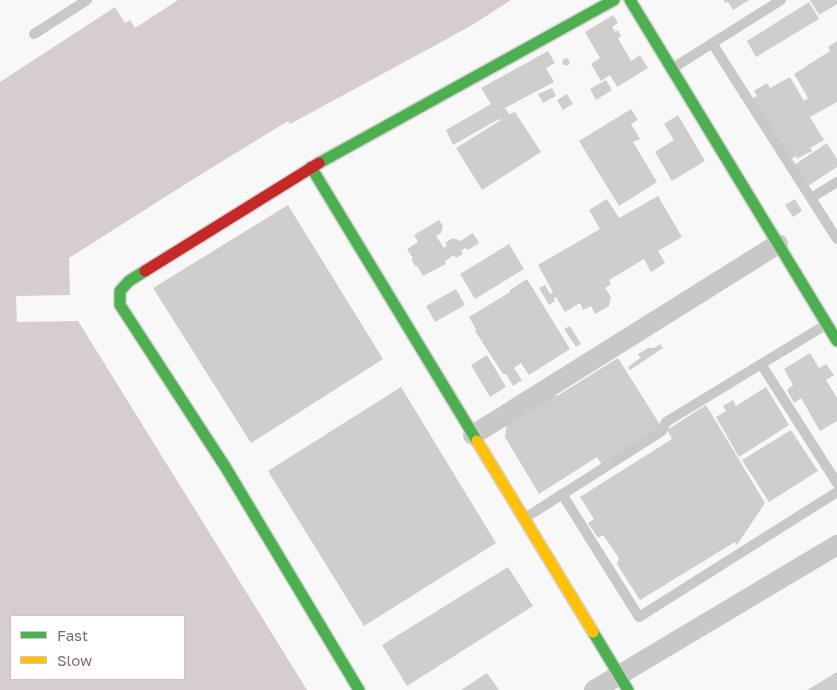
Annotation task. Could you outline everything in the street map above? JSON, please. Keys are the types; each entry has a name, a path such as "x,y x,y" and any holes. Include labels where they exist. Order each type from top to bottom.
{"street":[{"path":"359,690 226,468 120,305 120,291 129,281 311,167 614,0"},
{"path":"630,0 837,341"},
{"path":"311,167 623,682"},
{"path":"473,435 778,244"},
{"path":"594,690 623,682 837,544"}],"lane":[{"path":"34,34 87,0"},
{"path":"672,68 781,0"},
{"path":"712,44 837,239"},
{"path":"811,198 837,182"},
{"path":"524,519 662,431 666,422 837,317"},
{"path":"761,364 837,483"},
{"path":"562,494 639,617 837,492"}],"shaded area":[{"path":"178,0 511,0 474,24 434,46 290,124 288,121 69,258 70,295 16,296 17,322 78,321 307,690 0,690 0,82 115,7 125,23 130,20 135,28"}],"building":[{"path":"724,0 749,0 733,10 728,2 725,3"},
{"path":"810,0 837,0 837,4 819,15"},
{"path":"809,2 819,19 756,57 747,41"},
{"path":"613,15 618,23 612,27 615,32 618,30 621,36 618,38 631,61 640,55 648,68 617,87 610,75 601,81 591,64 600,58 585,32"},
{"path":"837,41 837,102 810,117 824,140 810,148 812,151 797,159 796,156 790,160 753,98 757,96 754,91 767,83 770,88 790,77 804,101 808,98 794,74 830,51 828,47"},
{"path":"548,51 555,63 546,68 554,82 505,108 509,114 515,112 541,152 482,190 456,148 501,120 499,119 453,145 446,130 491,104 481,88"},
{"path":"566,58 570,62 566,66 562,62"},
{"path":"606,80 612,90 596,100 590,89"},
{"path":"552,88 556,96 543,103 538,94"},
{"path":"567,94 573,104 563,110 557,100"},
{"path":"631,109 638,120 631,124 640,139 633,142 657,182 619,206 579,141"},
{"path":"678,115 705,161 672,181 655,152 674,140 664,124"},
{"path":"827,143 837,159 837,167 808,186 794,165"},
{"path":"658,196 682,237 658,251 665,263 651,272 644,259 609,280 611,284 605,288 611,297 609,306 595,314 591,306 583,310 580,303 565,312 556,297 554,298 555,301 549,305 539,288 545,285 550,294 553,292 538,265 600,229 589,210 607,199 619,218"},
{"path":"795,199 802,211 793,217 785,205"},
{"path":"288,205 383,359 251,443 153,288"},
{"path":"439,220 443,226 441,233 436,236 444,248 447,246 445,243 453,238 460,241 473,233 479,243 468,250 466,248 461,251 463,254 456,258 454,255 445,261 446,264 423,276 417,266 415,266 411,259 413,258 407,249 418,242 414,235"},
{"path":"509,244 524,269 475,299 460,274"},
{"path":"527,279 570,349 529,375 521,363 514,368 522,380 513,386 475,331 476,329 469,317 510,292 510,290"},
{"path":"456,289 465,305 435,322 426,306"},
{"path":"570,326 581,344 576,347 564,329"},
{"path":"660,344 663,348 630,370 628,367 640,358 638,354"},
{"path":"810,353 819,368 826,364 834,375 826,380 837,398 837,421 820,431 801,398 794,403 787,390 793,385 784,369"},
{"path":"487,355 506,387 490,397 471,365"},
{"path":"618,358 662,428 602,465 597,457 539,494 505,437 507,423 555,393 557,396"},
{"path":"401,387 496,543 364,626 268,471"},
{"path":"766,387 789,425 739,457 716,417 726,411 723,406 733,400 736,406"},
{"path":"706,405 765,503 737,545 735,542 640,600 617,564 619,558 603,535 598,538 588,523 594,519 580,497 672,439 667,430"},
{"path":"791,430 818,471 769,502 742,460"},
{"path":"508,567 533,606 407,686 382,645"},
{"path":"837,672 837,690 807,690"},
{"path":"487,673 499,690 461,690"}],"traffic: fast":[{"path":"319,163 614,0"},
{"path":"630,0 837,341"},
{"path":"311,167 477,441"},
{"path":"145,271 129,281 120,291 120,305 226,468 359,690"},
{"path":"593,632 628,690"}],"traffic: slow":[{"path":"477,441 593,632"}],"traffic: jam":[{"path":"145,271 319,163"}]}
